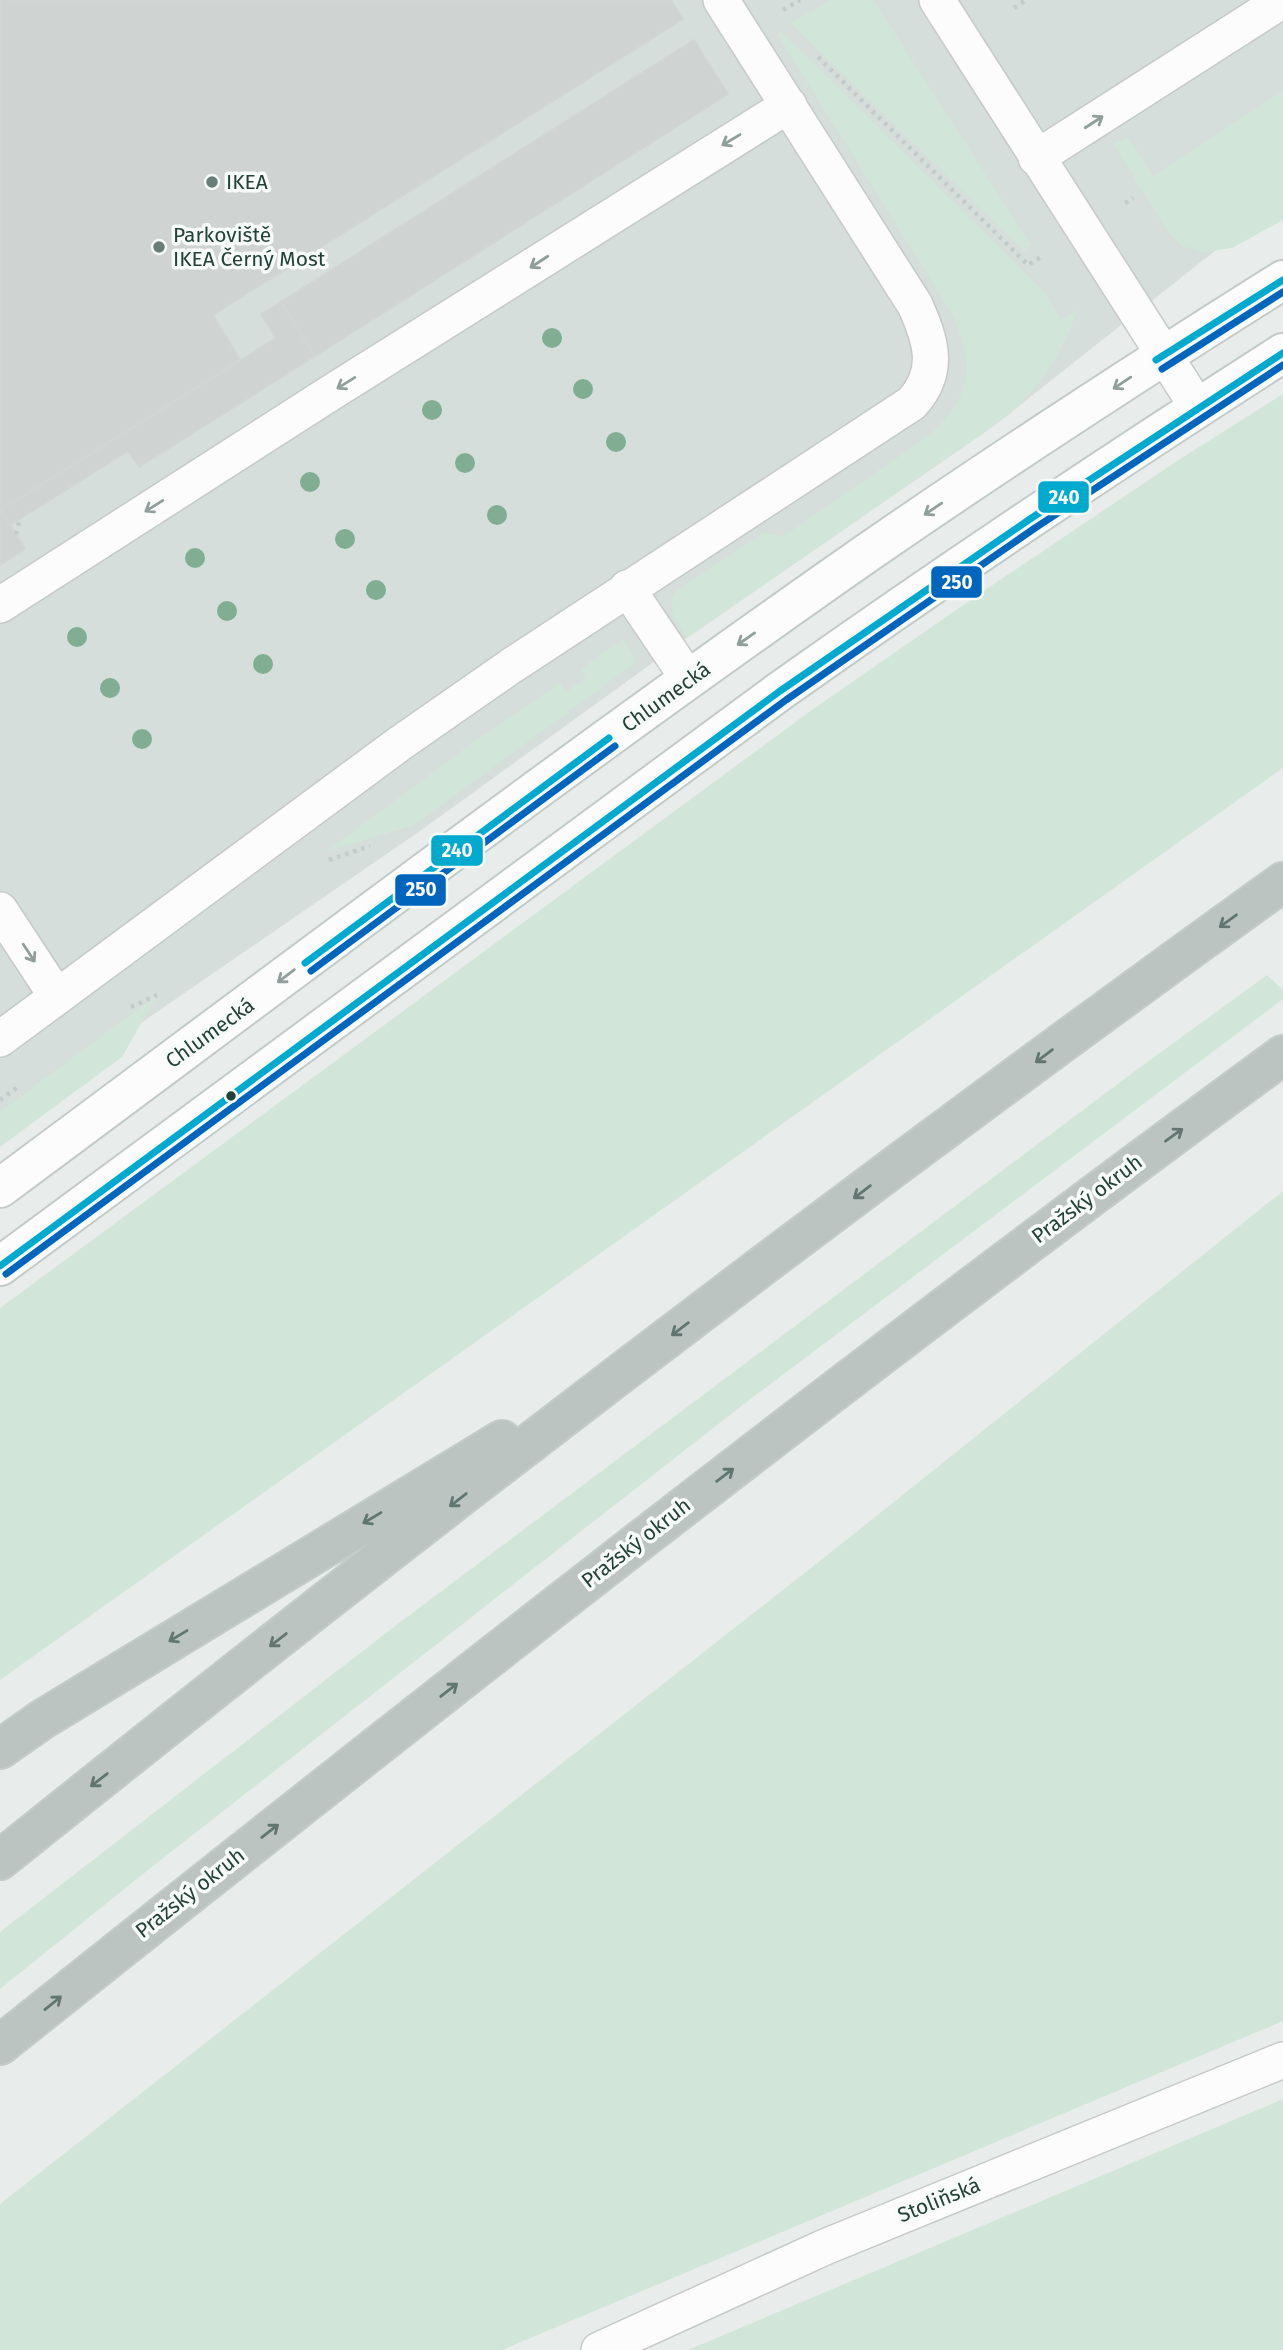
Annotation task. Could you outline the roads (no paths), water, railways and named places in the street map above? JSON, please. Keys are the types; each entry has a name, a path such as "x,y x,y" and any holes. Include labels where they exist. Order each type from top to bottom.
{"highway":[{"path":"0,1860 241,1668 648,1354 948,1127 1283,881"},
{"name":"Pražský okruh","path":"0,2045 710,1486 1088,1198 1283,1055"},
{"path":"0,1749 43,1719 430,1482 648,1354"}],"main road":[{"name":"Chlumecká","path":"0,1188 689,680 870,552 1164,355 1283,280"},
{"path":"0,1266 780,691 921,591 1283,353"}],"lane":[{"path":"0,1040 399,744 627,589 912,403 924,389 930,370 930,345 927,331 915,305 721,0"},
{"path":"937,0 1198,408"},
{"path":"1036,158 1272,7"},
{"path":"0,604 789,105"},
{"path":"627,589 689,680"},
{"path":"0,910 57,997"},
{"name":"Stoliňská","path":"599,2350 825,2247 1283,2060"}],"place":[{"name":"IKEA","path":"212,182"},
{"name":"Parkoviště IKEA Černý Most","path":"159,247"}]}
